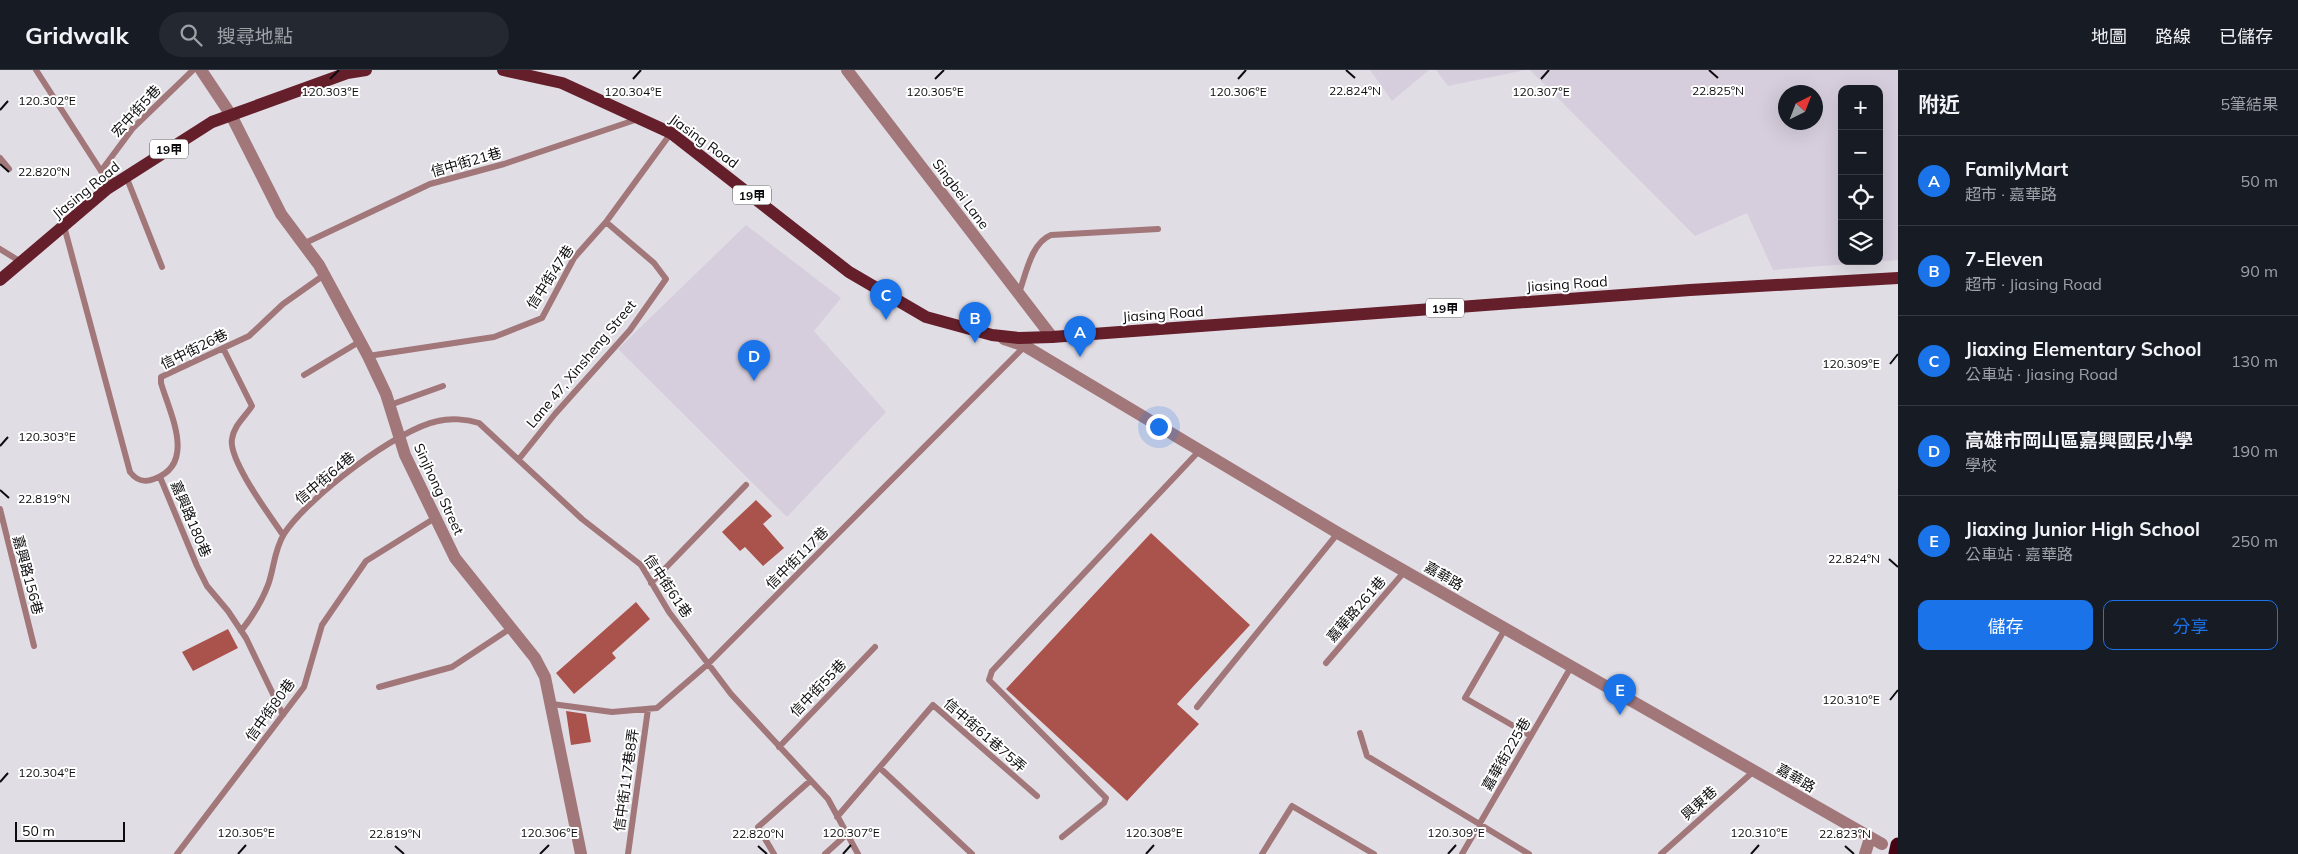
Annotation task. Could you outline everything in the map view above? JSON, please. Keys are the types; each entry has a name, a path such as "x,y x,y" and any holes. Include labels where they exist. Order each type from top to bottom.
{"highway":[{"path":"1896,854 1898,845"}],"main road":[{"name":"Jiasing Road","path":"0,280 121,179 212,122 348,71 366,70"},
{"name":"Jiasing Road","path":"504,70 562,83 642,118 671,133 849,272 926,317 992,335 1019,338 1052,337 1680,291 1898,278"}],"street":[{"name":"Sinjhong Street","path":"202,70 231,115 281,214 324,275 368,356 390,405 405,455 435,518 466,574 535,658 545,677 581,854"},
{"name":"Singbei Lane","path":"847,70 1052,337"},
{"name":"嘉華路","path":"992,335 1025,346 1338,533 1882,844"},
{"path":"1865,854 1870,838"}],"lane":[{"path":"36,70 101,171 121,179 162,267"},
{"name":"宏中街5巷","path":"101,171 133,128 193,70"},
{"name":"信中街21巷","path":"303,244 430,184 504,164 642,118"},
{"name":"信中街47巷","path":"368,356 494,337 542,318 574,258 606,222 671,133"},
{"path":"0,158 10,169"},
{"name":"Lane 47, Xinsheng Street","path":"519,459 555,414 630,330 666,279 654,262 606,222"},
{"name":"嘉興路180巷","path":"64,226 130,472 135,478 146,482 160,477 207,586 242,631 283,715"},
{"path":"1018,294 1037,245 1043,238 1051,235 1158,229"},
{"path":"0,249 21,262"},
{"name":"信中街26巷","path":"160,477 177,461 179,452 178,441 161,383 161,377 249,336 283,304 324,275"},
{"path":"304,375 360,342"},
{"name":"信中街117巷","path":"552,704 612,712 657,708 708,664 1025,346"},
{"path":"223,348 252,406 238,423 231,440 241,470 283,535"},
{"path":"390,405 443,386"},
{"name":"信中街61巷","path":"399,436 436,421 473,421 479,423 582,519 641,564 669,612 730,694 828,799 858,854"},
{"name":"信中街64巷","path":"242,631 253,615 268,584 272,564 283,535 306,506 399,436"},
{"path":"1062,837 1104,803 1106,798 989,680 992,671 1200,450"},
{"path":"651,583 746,485"},
{"name":"嘉興路156巷","path":"0,509 34,646"},
{"name":"信中街80巷","path":"178,854 304,687 322,625 366,561 435,518"},
{"path":"1197,707 1338,533"},
{"name":"嘉華路261巷","path":"1326,663 1405,571"},
{"path":"380,687 452,667 511,628"},
{"path":"1505,628 1465,698 1531,736"},
{"name":"信中街55巷","path":"779,747 875,647"},
{"name":"嘉華街225巷","path":"1462,854 1572,667"},
{"name":"信中街61巷75弄","path":"837,817 933,706 1037,796"},
{"name":"信中街117巷8弄","path":"628,854 648,709"},
{"path":"1360,733 1367,756 1529,854"},
{"path":"880,768 972,854"},
{"name":"興東巷","path":"1661,854 1754,771"},
{"path":"774,854 758,827 810,781"},
{"path":"1262,854 1292,806 1374,854"},
{"path":"825,854 846,835"}],"shaded area":[{"path":"1370,70 1429,70 1392,101"},
{"path":"1436,70 1525,70 1448,86"},
{"path":"1530,70 1898,70 1898,260 1883,261 1883,85 1838,85 1838,265 1773,270 1747,213 1695,236"},
{"path":"746,225 841,298 814,331 886,412 787,517 618,349"}],"building":[{"path":"756,500 772,516 763,524 784,548 763,566 745,547 740,551 722,532"},
{"path":"1151,533 1250,625 1177,704 1199,724 1127,801 1006,689"},
{"path":"636,602 650,619 612,653 616,658 574,694 556,673"},
{"path":"228,629 238,648 193,671 182,652"},
{"path":"566,711 586,714 591,742 571,745"}],"place":[{"name":"Jiaxing Elementary School","path":"886,320"},
{"name":"7-Eleven","path":"975,343"},
{"name":"FamilyMart","path":"1080,357"},
{"name":"高雄市岡山區嘉興國民小學","path":"754,381"},
{"name":"Jiaxing Junior High School","path":"1620,715"}]}
